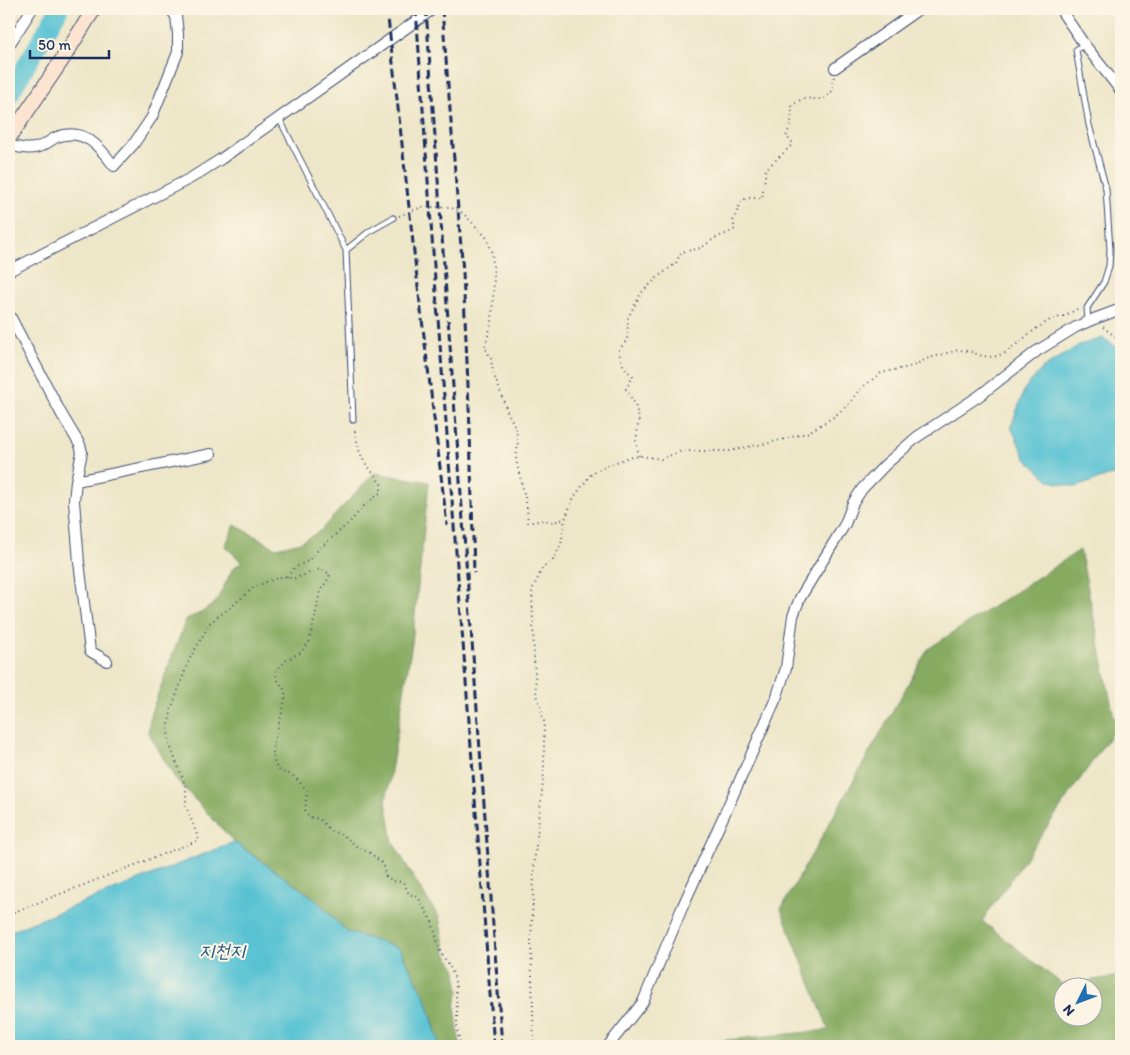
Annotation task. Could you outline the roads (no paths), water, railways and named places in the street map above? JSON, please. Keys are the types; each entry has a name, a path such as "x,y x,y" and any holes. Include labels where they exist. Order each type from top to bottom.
{"main road":[{"path":"9,138 94,9"}],"street":[{"path":"9,45 32,9"},
{"path":"9,145 23,149 41,147 56,138 69,134 85,136 103,152 114,166 133,145 152,117 178,52 176,16 170,9"},
{"path":"9,271 191,178 221,159 433,9"},
{"path":"835,68 920,9"},
{"path":"1060,9 1084,44 1121,91"},
{"path":"608,1046 643,1002 682,908 777,696 786,668 794,616 800,598 845,524 853,503 862,489 885,465 917,437 980,396 1037,351 1058,337 1091,320 1121,309"},
{"path":"9,314 62,415 80,445 82,452 74,500 78,562 90,651 107,661"},
{"path":"76,481 211,454"}],"lane":[{"path":"1084,44 1076,50 1089,125 1106,189 1110,250 1109,266 1104,282 1087,308 1091,320"},
{"path":"279,118 346,250 353,420"},
{"path":"346,250 370,231 393,218"}],"water":[{"path":"1103,338 1121,350 1121,474 1108,476 1076,487 1050,481 1026,459 1011,427 1025,388 1042,369 1079,345"},
{"name":"지천지","path":"234,842 315,899 347,932 399,948 426,998 440,1046 9,1046 9,932"}],"waterway":[{"path":"9,95 59,9"}],"railway":[{"path":"387,9 447,525"},
{"path":"416,9 494,1046"},
{"path":"426,9 502,1046"},
{"path":"442,9 463,272 474,573"}]}
